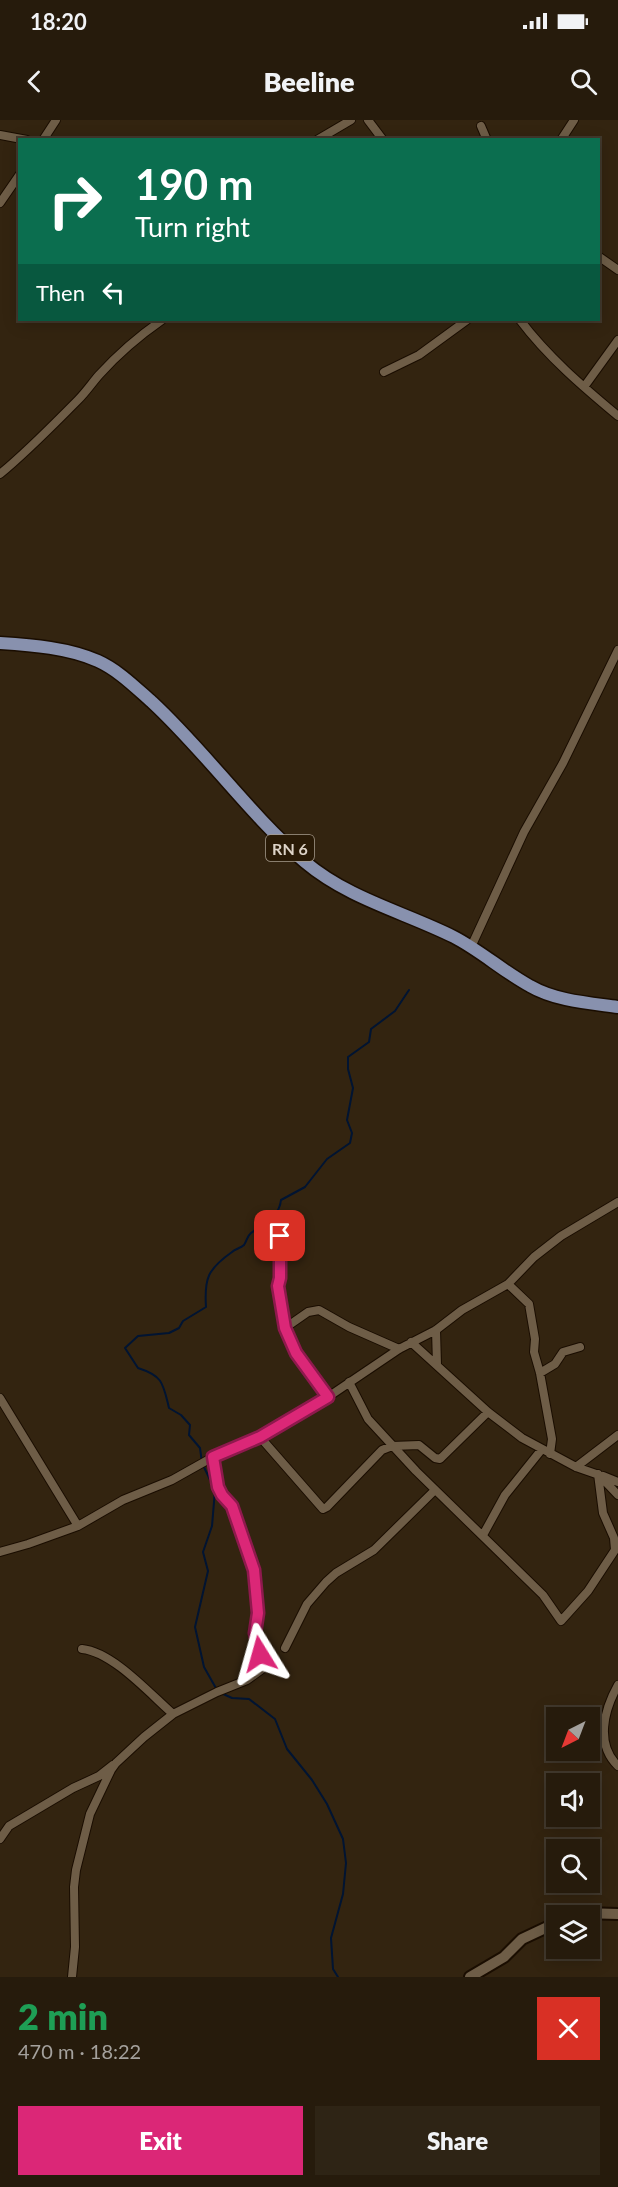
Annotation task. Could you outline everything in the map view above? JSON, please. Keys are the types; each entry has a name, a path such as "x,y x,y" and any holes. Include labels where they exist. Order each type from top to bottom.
{"main road":[{"name":"RN 6","path":"0,643 63,651 91,658 111,668 174,723 285,843 327,878 366,899 471,946 543,993 618,1006"}],"street":[{"path":"44,138 56,120"},
{"path":"320,138 351,120"},
{"path":"368,120 382,138"},
{"path":"562,138 574,120"},
{"path":"481,126 486,138"},
{"path":"0,135 18,138"},
{"path":"0,203 18,177"},
{"path":"600,257 618,270"},
{"path":"0,474 40,439 136,339 161,321"},
{"path":"384,372 419,355 466,321"},
{"path":"521,321 550,356 618,416"},
{"path":"584,387 618,340"},
{"path":"471,946 524,832 563,763 618,650"},
{"path":"0,1552 78,1526 123,1500 172,1480 213,1457 260,1437 328,1397 399,1349 436,1330 462,1310 508,1284 534,1257 561,1236 618,1202"},
{"path":"280,1236 278,1286 285,1328 296,1353 328,1397"},
{"path":"508,1284 529,1304 535,1339 534,1352 552,1439 550,1454"},
{"path":"285,1328 308,1312 320,1310 349,1327 370,1335 379,1342 399,1349"},
{"path":"436,1330 437,1365"},
{"path":"411,1342 488,1412 522,1438 576,1467 618,1482"},
{"path":"540,1373 555,1364 563,1352 580,1347"},
{"path":"349,1382 368,1419 435,1490 543,1595 561,1621 588,1591 615,1550 614,1538 603,1513 598,1474"},
{"path":"0,1398 78,1526"},
{"path":"260,1437 323,1509 382,1450 392,1446 419,1445 435,1458 440,1459 488,1412"},
{"path":"576,1467 618,1435"},
{"path":"483,1535 505,1495 542,1449"},
{"path":"0,1839 9,1826 73,1788 99,1776 173,1714 247,1680 265,1667 255,1633 258,1613 254,1570 232,1506 218,1487 213,1457"},
{"path":"598,1474 618,1495"},
{"path":"285,1648 307,1604 326,1582 336,1573 374,1550 435,1490"},
{"path":"82,1649 91,1650 108,1659 173,1714"},
{"path":"618,1685 603,1734 604,1744 618,1766"},
{"path":"72,1977 75,1947 76,1870 90,1814 116,1763"},
{"path":"600,1913 618,1914"},
{"path":"470,1977 504,1957 522,1939 546,1928"}],"waterway":[{"path":"217,1690 204,1667 195,1627 208,1571 203,1552 212,1526 215,1490 202,1463 200,1448 189,1435 190,1425 181,1415 169,1408 161,1382 153,1374 138,1368 125,1348 138,1336 169,1333 179,1328 183,1321 206,1307 207,1281 213,1269 233,1251 244,1245 250,1234 274,1216 281,1200 305,1187 327,1159 350,1143 352,1133 347,1120 353,1088 348,1069 348,1057 369,1042 371,1029 395,1011 409,990"},
{"path":"221,1693 232,1698 249,1699 275,1719 287,1749 312,1780 327,1804 343,1839 346,1863 343,1894 331,1938 333,1969 338,1977"}],"route":[{"path":"260,1654 255,1633 258,1613 254,1570 232,1506 218,1487 213,1457 260,1437 328,1397 304,1366 285,1328 278,1286 280,1236"}]}
